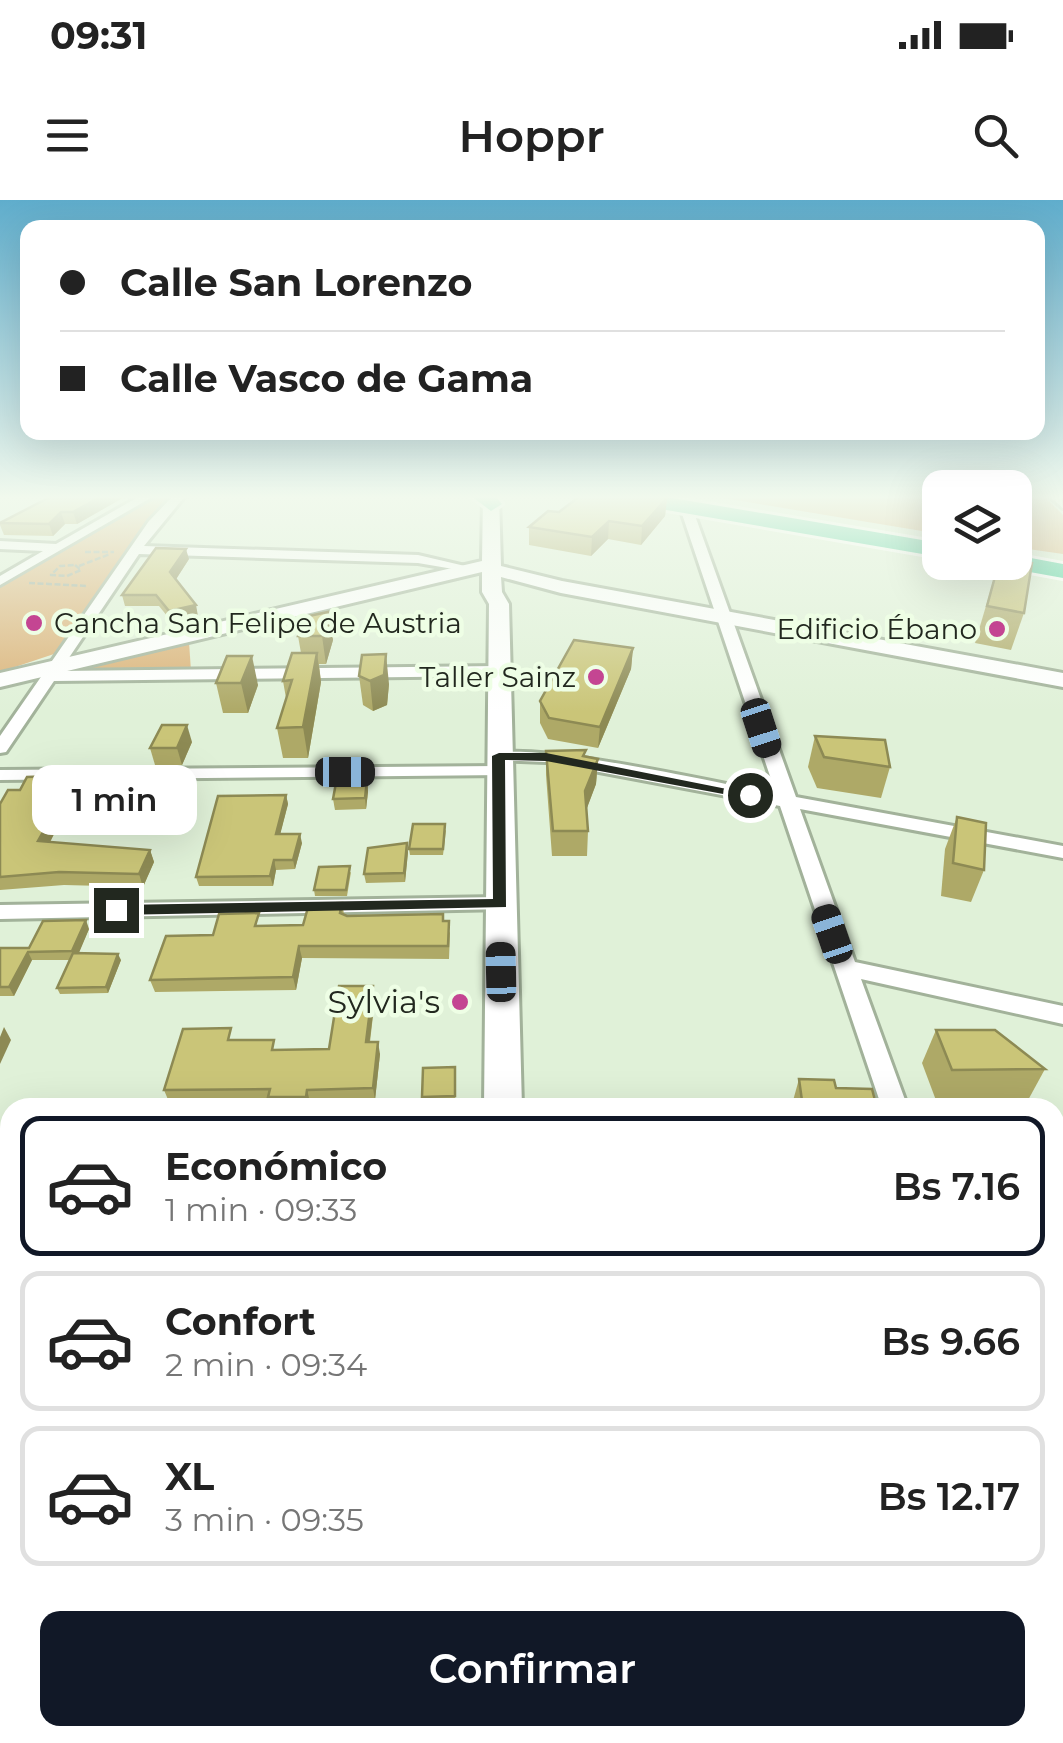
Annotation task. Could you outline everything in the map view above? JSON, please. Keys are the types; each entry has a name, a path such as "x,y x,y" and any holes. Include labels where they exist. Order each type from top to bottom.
{"street":[{"path":"0,581 23,568"},
{"path":"0,748 115,568"},
{"path":"0,680 52,672 454,568"},
{"path":"464,568 499,581"},
{"path":"499,568 504,1098"},
{"path":"706,568 784,801 890,1098"},
{"path":"432,576 561,587 1063,680"},
{"path":"52,672 500,671"},
{"path":"0,775 499,764 546,757 1063,852"},
{"path":"0,912 500,904"},
{"path":"844,967 1063,1016"}],"path":[{"path":"55,568 50,572 53,576 70,576 79,568"},
{"path":"70,576 90,586"},
{"path":"16,582 98,587"}],"shaded area":[{"name":"Cancha San Felipe de Austria","path":"30,568 114,568 54,654 0,672 0,585"},
{"path":"189,642 191,671 87,669 95,664"}],"building":[{"path":"142,568 173,568 170,572 196,605 169,611 156,595 122,595"},
{"path":"994,580 1029,580 1024,613 987,606"},
{"path":"328,612 322,636 298,636 304,617"},
{"path":"574,640 633,648 600,727 549,718 540,701"},
{"path":"292,653 317,653 303,727 277,728 292,680 283,681"},
{"path":"386,654 384,675 370,681 359,676 362,655"},
{"path":"227,656 252,656 241,683 216,683"},
{"path":"162,725 187,725 177,748 150,748"},
{"path":"815,736 885,740 890,767 824,757"},
{"path":"586,750 583,756 598,759 585,791 588,831 553,831 546,751"},
{"path":"144,771 170,771 158,792 133,792"},
{"path":"338,772 367,780 365,798 333,799"},
{"path":"140,773 128,801 60,802 38,841 150,850 139,874 59,872 0,877 0,804 8,790 20,790 27,777"},
{"path":"286,795 276,834 300,834 293,860 274,860 270,876 196,877 218,796"},
{"path":"957,817 986,823 984,870 953,863"},
{"path":"413,824 445,824 443,849 409,849"},
{"path":"407,843 404,873 364,874 368,848"},
{"path":"350,866 346,890 314,890 319,867"},
{"path":"342,903 340,913 347,916 443,914 443,921 449,921 448,946 299,946 293,977 150,980 166,936 213,935 219,914 259,913 255,926 303,925 309,904"},
{"path":"86,920 72,951 28,952 9,987 0,987 0,948 29,948 43,921"},
{"path":"73,953 118,954 106,987 57,988"},
{"path":"339,986 373,986 366,1042 378,1042 373,1088 307,1090 306,1097 268,1097 270,1089 164,1090 183,1029 231,1028 228,1040 274,1040 272,1050 329,1049"},
{"path":"936,1030 995,1030 1045,1069 952,1070"},
{"path":"455,1067 455,1096 422,1097 423,1068"},
{"path":"799,1079 834,1080 836,1088 872,1089 874,1098 802,1098"}],"place":[{"name":"Cancha San Felipe de Austria","path":"34,623"},
{"name":"Edificio Ébano","path":"997,629"},
{"name":"Taller Sainz","path":"596,677"},
{"name":"Sylvia's","path":"460,1002"}],"route":[{"path":"116,910 500,904 499,756 546,757 750,795"}]}
